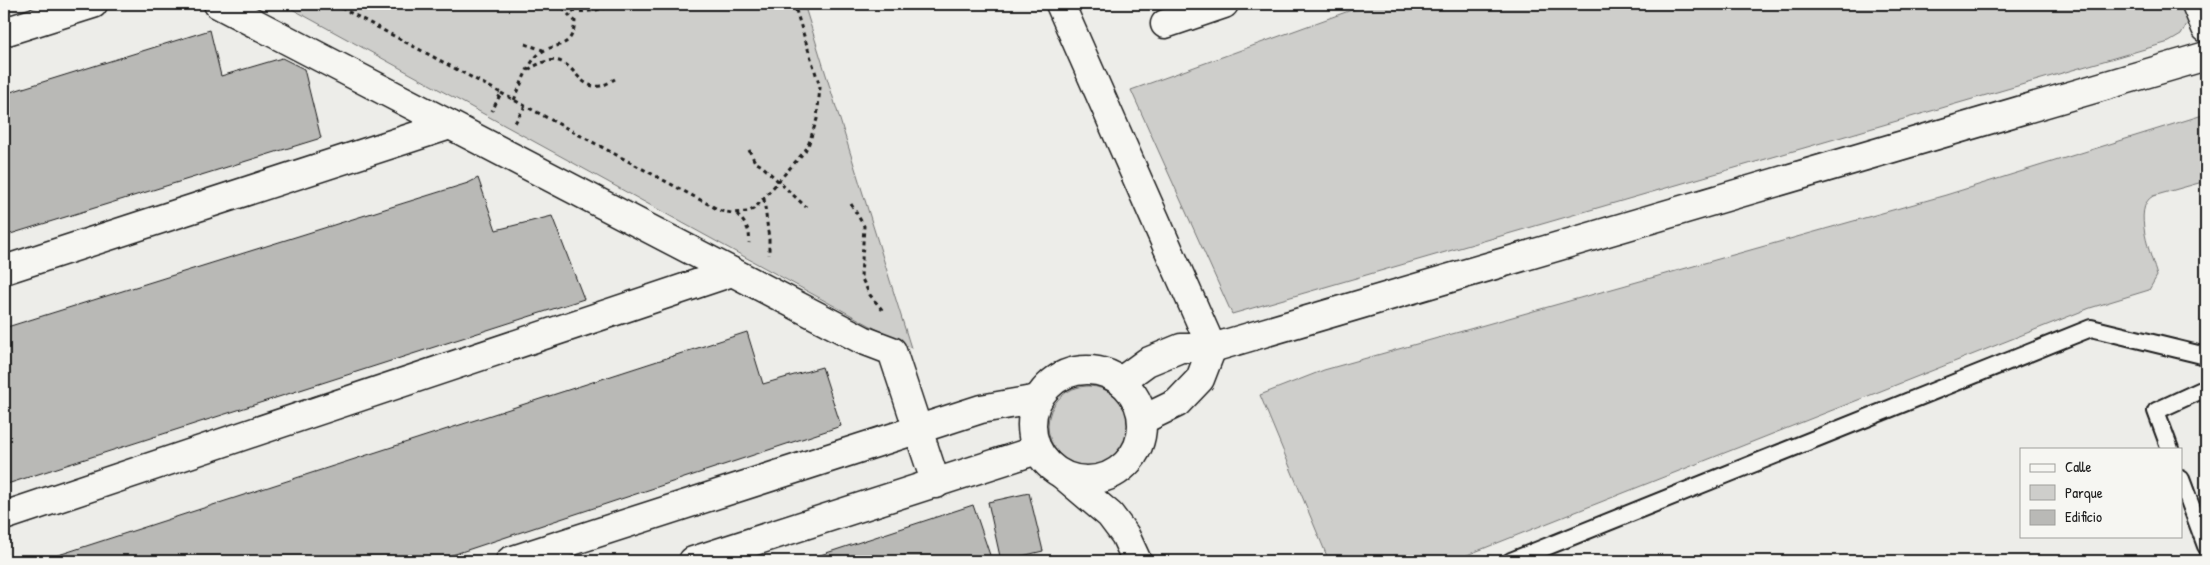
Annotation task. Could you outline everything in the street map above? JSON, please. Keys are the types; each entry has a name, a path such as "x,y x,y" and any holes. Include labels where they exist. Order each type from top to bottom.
{"street":[{"path":"4,32 93,4"},
{"path":"218,4 862,340 892,351 936,484"},
{"path":"1060,4 1212,348 1200,379 1177,404 1142,420"},
{"path":"1165,24 1224,4"},
{"path":"2196,4 2206,28"},
{"path":"1121,381 1147,362 1181,348 1212,348 2206,56"},
{"path":"4,270 450,125"},
{"path":"4,516 732,272"},
{"path":"1085,370 1104,372 1121,381 1132,392 1139,405 1142,420 1140,442 1129,461 1112,475 1091,481 1069,478 1050,467 1037,450 1032,433 1032,416 1038,400 1050,384 1066,374 1085,370"},
{"path":"510,561 981,409 1038,400"},
{"path":"693,561 1037,450"},
{"path":"1059,472 1110,515 1125,535 1137,561"}],"lane":[{"path":"1511,561 2091,328 2206,356"},
{"path":"2170,448 2156,411 2206,388"},
{"path":"2182,482 2206,546"}],"path":[{"path":"334,4 721,211 732,213 748,212 764,199 805,151 817,119 820,95 814,65 794,4"},
{"path":"549,4 579,13 594,12 618,4"},
{"path":"525,44 543,50 559,47 567,43 572,36 575,21 564,10"},
{"path":"514,100 536,56 543,50"},
{"path":"528,70 537,64 552,60 566,64 579,77 593,86 602,86 615,80"},
{"path":"477,138 501,94"},
{"path":"749,150 755,162 762,166 806,207"},
{"path":"758,285 769,263 770,239 764,199"}],"green space":[{"path":"283,4 804,4 911,348"},
{"path":"1368,4 2182,4 2189,20 2181,35 2169,42 1232,314 1131,90"},
{"path":"2206,114 2206,181 2153,196 2147,202 2144,211 2145,233 2157,276 2149,290 2090,308 1452,561 1329,561 1260,395 1324,370 1946,195"},
{"path":"1088,386 1103,389 1116,398 1125,411 1128,426 1125,441 1116,454 1103,463 1088,466 1073,463 1060,454 1051,441 1048,426 1051,411 1060,398 1073,389"}],"building":[{"path":"210,30 221,76 282,58 304,69 321,138 4,236 4,94"},
{"path":"478,178 496,230 552,216 584,299 4,485 4,328 468,183"},
{"path":"747,332 763,384 822,367 841,426 434,561 40,561"},
{"path":"1029,493 1043,551 1001,561 988,502"},
{"path":"973,505 992,561 802,561"}]}
